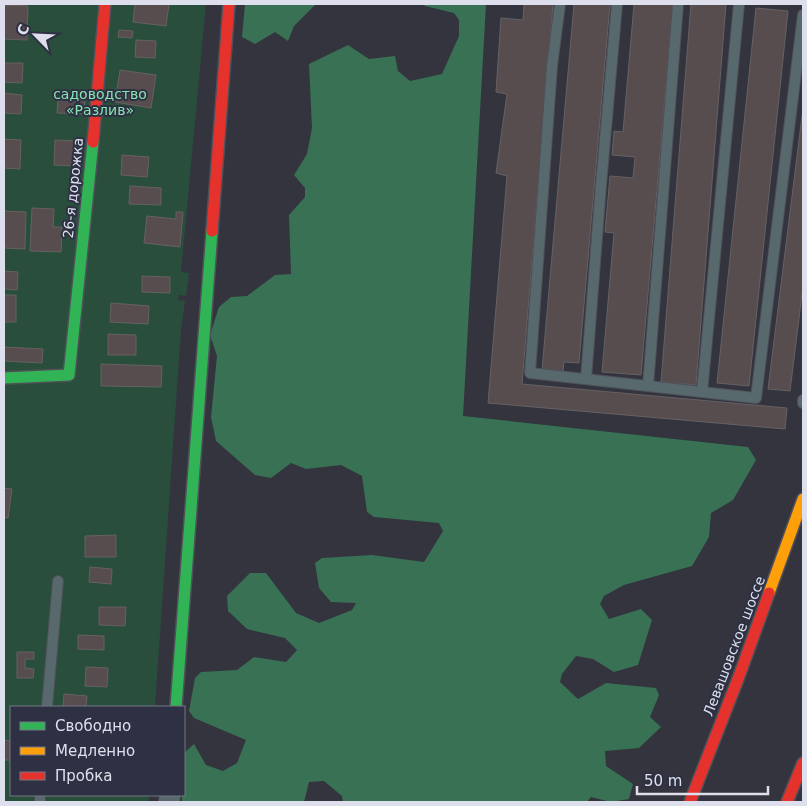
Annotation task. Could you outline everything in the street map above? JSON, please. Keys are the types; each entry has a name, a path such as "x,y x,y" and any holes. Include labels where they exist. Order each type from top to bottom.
{"main road":[{"name":"26-я дорожка","path":"4,378 68,375 106,4"},
{"path":"176,706 229,4"},
{"name":"Левашовское шоссе","path":"690,802 738,679 803,499"},
{"path":"787,802 803,763"}],"lane":[{"path":"560,4 552,66 530,373 756,398 803,15"},
{"path":"586,379 600,185 617,4"},
{"path":"648,386 678,4"},
{"path":"702,392 739,4"},
{"path":"48,706 58,581"}],"green space":[{"name":"садоводство «Разлив»","path":"4,4 206,4 181,272 189,273 186,296 179,295 178,300 185,301 181,330 155,706 10,706 10,796 149,796 149,802 4,802"},
{"path":"245,4 316,4 294,26 288,41 275,32 255,44 242,37"},
{"path":"423,4 486,4 463,416 748,447 756,460 733,500 711,513 709,537 692,566 624,585 604,596 600,604 609,619 641,609 652,620 638,665 614,672 593,659 576,656 562,674 560,682 578,699 606,683 656,688 659,695 650,717 661,727 639,748 605,751 606,766 633,784 629,799 611,802 591,797 587,802 343,802 342,796 324,781 309,782 304,802 182,802 182,796 185,796 185,752 194,744 206,765 223,771 237,763 246,740 194,718 189,711 195,678 201,672 237,670 254,657 286,662 297,650 285,638 247,629 228,611 227,596 250,573 266,573 296,613 319,623 352,610 356,603 331,602 319,588 315,563 322,558 372,555 424,562 443,531 439,523 374,517 367,512 362,476 341,465 306,469 291,463 271,478 255,475 216,441 211,417 217,356 210,335 219,307 231,297 247,296 275,275 291,274 289,215 305,197 305,188 294,175 307,154 312,128 309,64 348,45 369,59 395,56 398,71 410,81 442,74 459,36 459,20 454,13"}],"building":[{"path":"135,4 169,4 166,26 133,22"},
{"path":"524,4 553,4 522,384 787,408 785,429 488,403 507,176 496,173 507,94 496,92 501,18 523,20"},
{"path":"574,4 610,4 579,363 564,362 563,372 542,370"},
{"path":"634,4 673,4 641,375 602,372 614,233 605,232 610,176 633,178 635,157 612,155 614,131 623,132"},
{"path":"691,4 726,4 696,385 661,382"},
{"path":"4,5 28,6 27,40 4,39"},
{"path":"756,8 788,11 749,386 717,383"},
{"path":"119,30 133,31 132,38 118,37"},
{"path":"136,40 156,41 155,58 135,57"},
{"path":"4,63 23,63 22,83 4,82"},
{"path":"120,70 156,75 151,108 115,102"},
{"path":"4,93 22,95 21,114 4,113"},
{"path":"58,98 85,99 84,114 57,113"},
{"path":"803,108 803,286 790,391 768,389"},
{"path":"4,139 21,140 20,169 4,168"},
{"path":"55,140 77,141 75,166 54,165"},
{"path":"122,155 149,157 147,177 121,175"},
{"path":"130,186 161,188 161,205 129,204"},
{"path":"32,208 54,209 53,227 62,227 61,252 30,251"},
{"path":"4,211 26,212 25,249 4,248"},
{"path":"176,212 183,212 180,247 144,243 147,216 176,219"},
{"path":"4,271 18,272 17,290 4,289"},
{"path":"142,276 170,277 170,293 142,292"},
{"path":"4,295 16,295 16,322 4,322"},
{"path":"111,303 149,306 148,324 110,322"},
{"path":"108,334 136,335 136,355 108,355"},
{"path":"4,347 43,349 42,363 4,361"},
{"path":"101,364 162,366 161,387 101,386"},
{"path":"4,488 12,489 8,518 4,517"},
{"path":"116,535 116,557 85,557 85,536"},
{"path":"90,567 112,569 111,584 89,582"},
{"path":"99,607 126,607 125,626 99,625"},
{"path":"78,635 104,636 104,650 78,649"},
{"path":"17,652 34,652 34,659 25,659 25,668 34,669 33,678 17,678"},
{"path":"86,667 108,668 107,687 85,686"},
{"path":"64,694 87,696 86,706 63,706"},
{"path":"4,740 10,741 10,760 4,760"}],"traffic: fast":[{"path":"4,378 69,375 93,142"},
{"path":"176,706 212,231"}],"traffic: slow":[{"path":"769,593 803,499"}],"traffic: jam":[{"path":"93,142 105,4"},
{"path":"212,231 229,4"},
{"path":"690,802 769,593"},
{"path":"787,802 803,763"}]}
